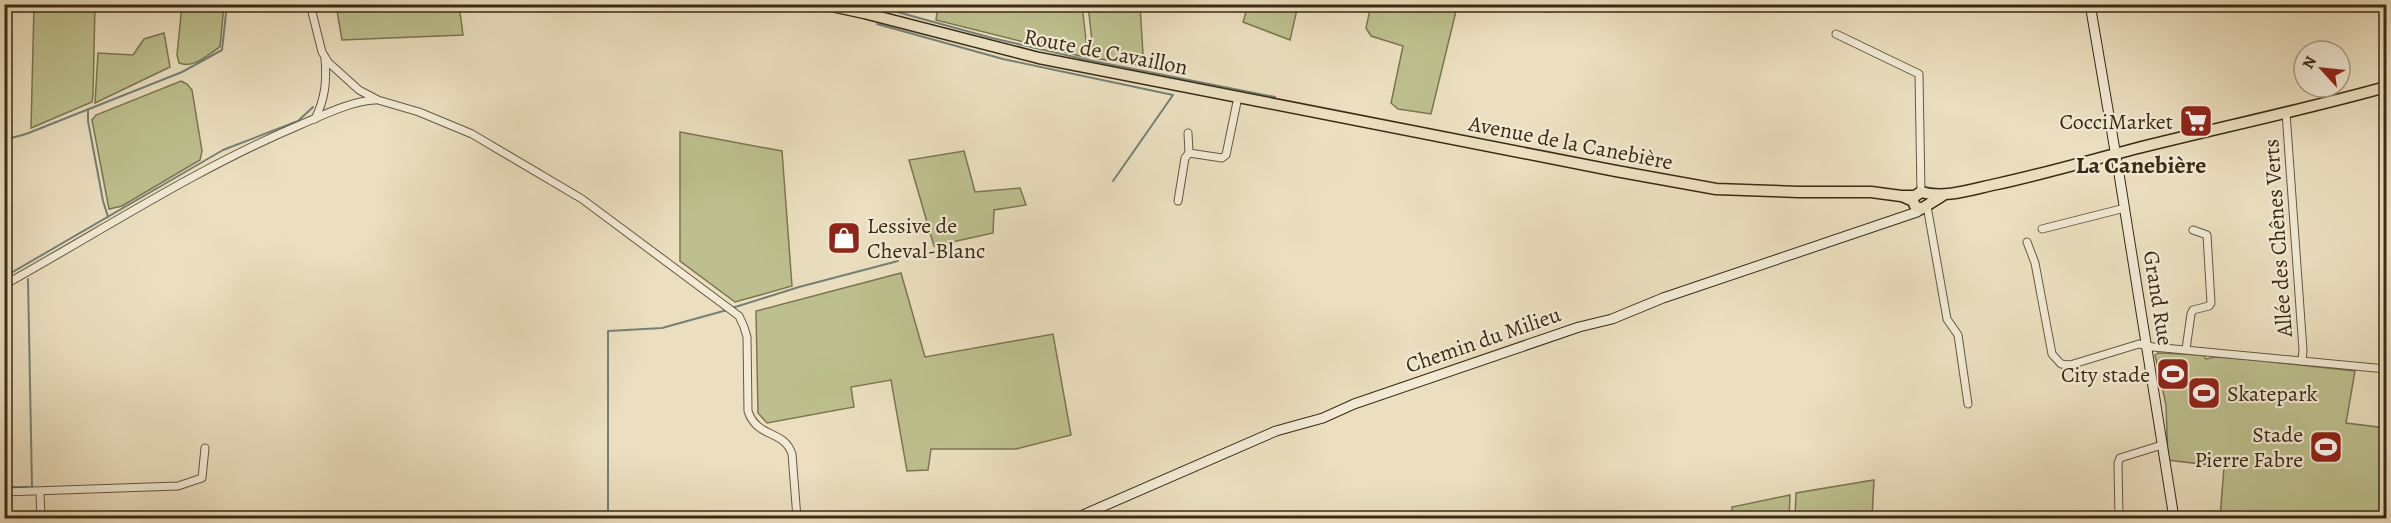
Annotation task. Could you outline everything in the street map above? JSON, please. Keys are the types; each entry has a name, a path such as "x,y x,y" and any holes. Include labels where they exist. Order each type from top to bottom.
{"main road":[{"name":"Route de Cavaillon","path":"823,4 1028,56 1238,97"},
{"name":"Route de Cavaillon","path":"844,4 864,13"},
{"path":"1920,202 1945,194 2023,179 2386,87"},
{"name":"Avenue de la Canebière","path":"1238,97 1716,189 1871,192 1900,196 1920,202"}],"street":[{"path":"310,4 318,41 325,57 359,90 378,100 419,112 472,134 582,199 739,316 747,337 748,411 757,428 783,439 789,446 792,454 797,519"},
{"name":"Grand Rue","path":"2090,4 2174,519"},
{"path":"1836,34 1919,74 1920,202 1947,319 1958,335 1968,404"},
{"path":"315,119 322,105 325,90 325,57"},
{"path":"1189,153 1222,158 1226,155 1238,97"},
{"path":"4,285 196,174 260,142 363,101 378,100"},
{"name":"Allée des Chênes Verts","path":"2286,113 2302,361"},
{"path":"1178,201 1185,158 1189,153 1188,133"},
{"name":"Chemin du Milieu","path":"1076,519 1276,431 1323,418 1354,404 1579,327 1612,319 1920,202"},
{"path":"2042,229 2125,208"},
{"path":"2186,349 2193,310 2210,306 2211,303 2207,235 2193,230"},
{"path":"2027,242 2035,263 2052,354 2061,364 2070,365 2139,344 2386,369"},
{"path":"2119,519 2118,463 2120,458 2162,445"},
{"path":"4,492 40,493 178,486 202,478 205,448"},
{"path":"40,493 41,519"}],"green space":[{"path":"1371,4 1540,5 1539,10 1456,11 1431,114 1398,109 1391,103 1403,46 1371,36 1366,28"},
{"path":"1653,4 1653,7 1545,12 1545,5"},
{"path":"34,5 95,6 93,95 92,102 31,128"},
{"path":"182,5 224,5 220,47 190,64 179,63 177,55"},
{"path":"336,5 459,5 463,35 342,40"},
{"path":"938,5 1082,5 1088,58 936,20"},
{"path":"1088,5 1140,5 1143,54 1139,65 1094,58"},
{"path":"1248,5 1298,5 1290,40 1243,22"},
{"path":"164,33 170,67 95,103 98,53 133,55 144,39"},
{"path":"181,81 192,90 202,151 200,160 122,206 109,209 92,120 96,115"},
{"path":"680,132 782,151 792,286 735,302 680,261"},
{"path":"964,151 975,192 1020,188 1026,205 994,210 993,233 934,246 909,160"},
{"path":"901,273 925,357 1053,334 1071,435 1016,449 931,449 928,470 907,471 891,380 851,387 854,407 767,423 758,413 756,311"},
{"name":"Stade Pierre Fabre","path":"2158,353 2203,355 2206,359 2216,357 2246,359 2355,371 2346,423 2386,428 2386,518 2220,518 2224,467 2168,460 2166,405 2155,355"},
{"path":"1874,480 1872,518 1795,518 1796,493"},
{"path":"1790,495 1789,518 1732,518 1732,507"}],"waterway":[{"path":"4,140 26,134 182,72 222,50 227,4"},
{"path":"868,4 992,38 1083,59 1275,97"},
{"path":"877,24 1003,59 1173,95 1113,181"},
{"path":"4,277 223,150 298,121 313,107"},
{"path":"88,109 88,121 108,217"},
{"path":"732,308 799,287 898,261"},
{"path":"4,487 32,487 28,279"},
{"path":"608,518 608,331 662,328 727,310"}],"place":[{"name":"CocciMarket","path":"2196,121"},
{"name":"Lessive de Cheval-Blanc","path":"844,238"},
{"name":"City stade","path":"2173,374"},
{"name":"Skatepark","path":"2204,393"},
{"name":"Stade Pierre Fabre","path":"2326,447"}],"district":[{"name":"La Canebière","path":"2141,165"}]}
